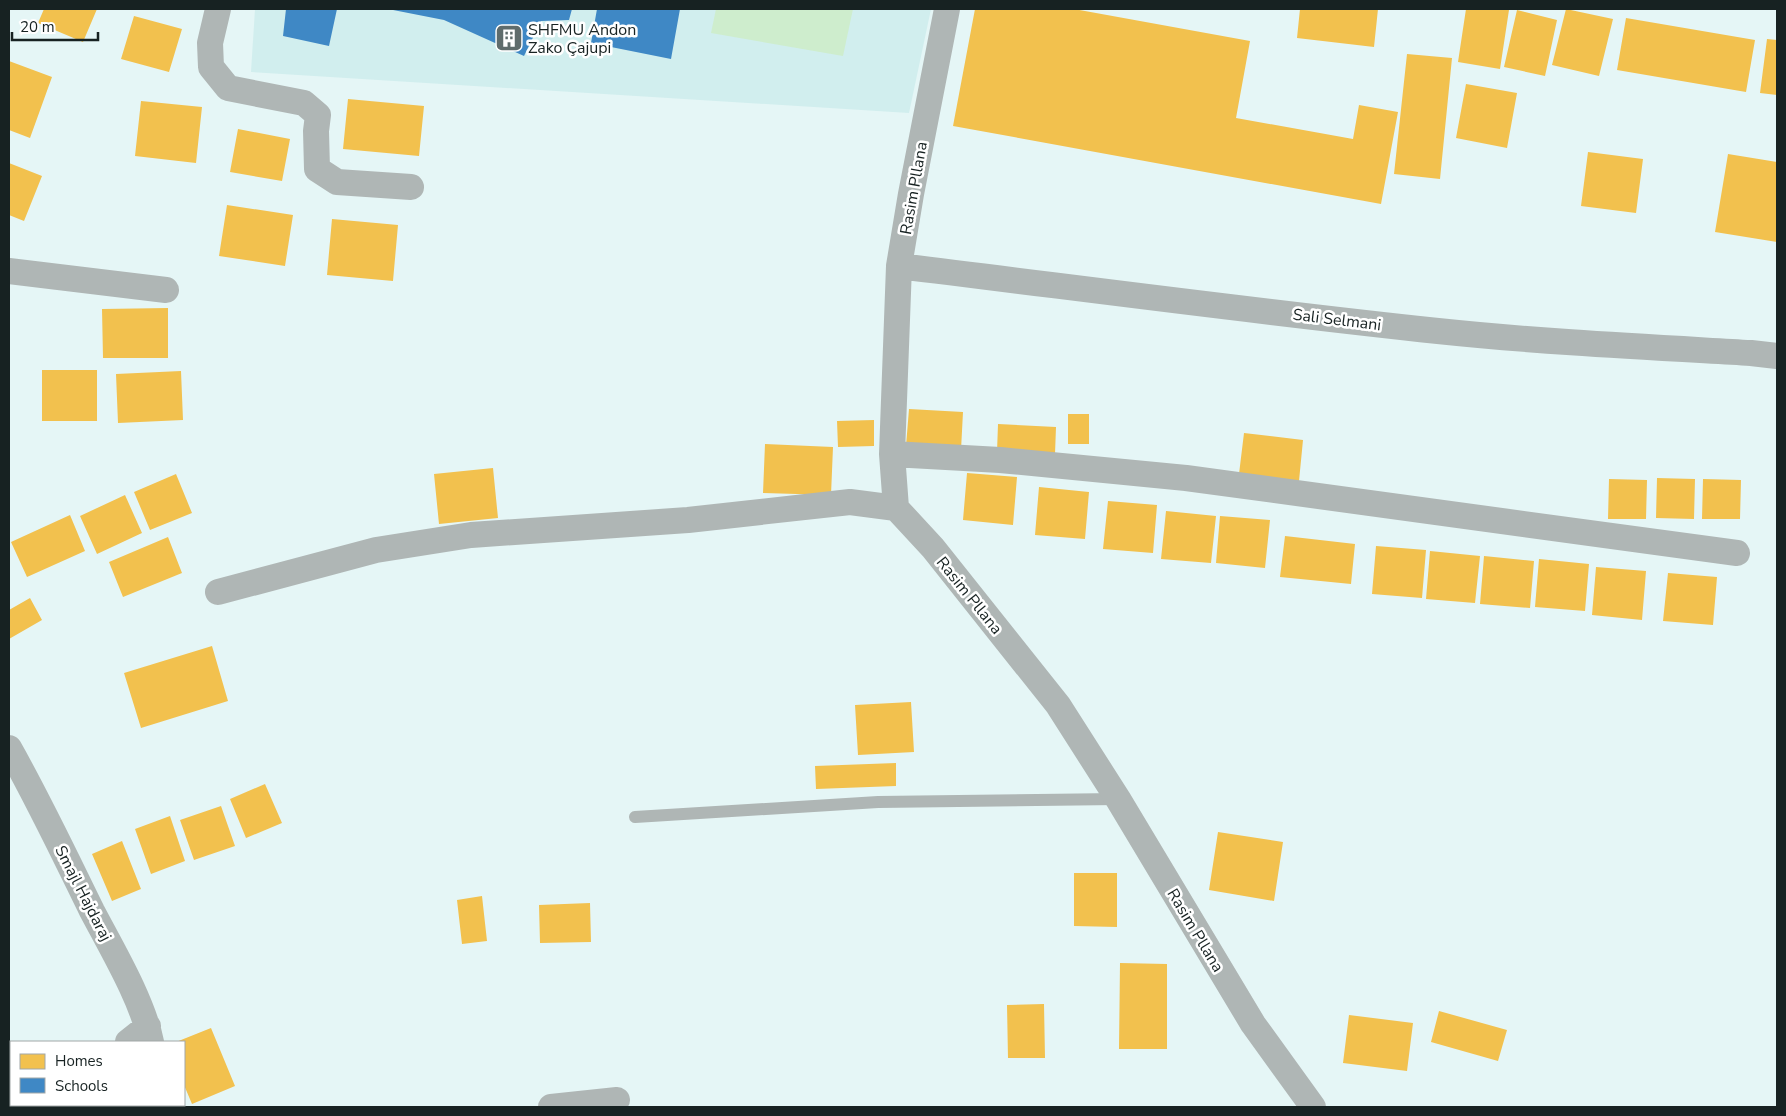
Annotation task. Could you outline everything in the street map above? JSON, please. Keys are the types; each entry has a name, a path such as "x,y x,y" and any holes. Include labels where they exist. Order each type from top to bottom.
{"street":[{"path":"218,9 210,43 211,67 228,88 304,103 318,115 316,131 317,169 337,182 411,186"},
{"name":"Rasim Pllana","path":"947,9 899,266 892,454 896,508 933,548 1058,705 1118,799 1253,1024 1313,1107"},
{"name":"Sali Selmani","path":"899,266 1439,331 1777,356"},
{"path":"9,271 166,290"},
{"path":"892,454 1000,460 1186,478 1737,553"},
{"path":"218,592 376,550 471,535 688,520 850,502 896,508"},
{"name":"Smajl Hajdaraj","path":"9,748 31,786 124,973 142,1037"},
{"path":"551,1107 617,1100"}],"lane":[{"path":"635,817 878,802 1118,799"}],"shaded area":[{"path":"255,9 931,9 909,113 251,72"}],"green space":[{"path":"716,9 853,9 843,56 711,33"}],"building: Homes":[{"path":"44,9 97,9 83,42 38,23"},
{"path":"975,9 1074,9 1250,41 1236,118 1353,139 1359,105 1398,112 1381,204 953,126"},
{"path":"1300,9 1378,9 1374,47 1297,38"},
{"path":"1466,9 1509,10 1500,69 1458,62"},
{"path":"1566,9 1613,19 1599,76 1552,65"},
{"path":"1517,10 1557,20 1545,76 1504,67"},
{"path":"134,16 182,29 169,72 121,59"},
{"path":"1626,18 1755,40 1746,92 1617,70"},
{"path":"1767,39 1777,40 1777,95 1760,93"},
{"path":"1407,54 1452,58 1440,179 1394,174"},
{"path":"9,61 52,77 30,138 9,130"},
{"path":"1466,84 1517,93 1507,148 1456,138"},
{"path":"348,99 424,106 419,156 343,149"},
{"path":"141,101 202,107 196,163 135,156"},
{"path":"238,129 290,139 282,181 230,172"},
{"path":"1588,152 1643,159 1636,213 1581,206"},
{"path":"1728,154 1777,162 1777,242 1715,232"},
{"path":"9,163 42,176 24,221 9,215"},
{"path":"227,205 293,215 285,266 219,256"},
{"path":"332,219 398,225 393,281 327,275"},
{"path":"168,308 168,358 103,358 102,309"},
{"path":"42,370 97,370 97,421 42,421"},
{"path":"181,371 183,420 118,423 116,374"},
{"path":"909,409 963,412 961,450 906,446"},
{"path":"1068,414 1089,414 1089,444 1068,444"},
{"path":"874,420 874,446 838,447 837,421"},
{"path":"998,424 1056,427 1055,454 997,452"},
{"path":"1244,433 1303,440 1299,481 1239,474"},
{"path":"765,444 833,447 831,495 763,493"},
{"path":"493,468 498,518 439,524 434,474"},
{"path":"967,473 1017,477 1013,525 963,520"},
{"path":"176,474 192,513 150,530 134,492"},
{"path":"1657,478 1695,479 1694,519 1656,518"},
{"path":"1609,479 1647,480 1646,519 1608,519"},
{"path":"1703,479 1741,480 1740,519 1702,519"},
{"path":"1039,487 1089,492 1085,539 1035,535"},
{"path":"125,495 142,533 97,554 80,516"},
{"path":"1108,501 1157,505 1153,553 1103,549"},
{"path":"1166,511 1216,516 1211,563 1161,559"},
{"path":"70,515 85,551 27,577 11,542"},
{"path":"1220,516 1270,520 1265,568 1216,563"},
{"path":"1285,536 1355,544 1351,584 1280,577"},
{"path":"168,537 182,573 123,597 109,562"},
{"path":"1376,546 1426,550 1422,598 1372,594"},
{"path":"1430,551 1480,556 1475,603 1426,599"},
{"path":"1484,556 1534,561 1530,608 1480,604"},
{"path":"1539,559 1589,564 1585,611 1535,607"},
{"path":"1596,567 1646,571 1642,620 1592,615"},
{"path":"1668,573 1717,577 1713,625 1663,621"},
{"path":"30,598 42,620 9,639 9,610"},
{"path":"212,646 228,701 141,728 124,673"},
{"path":"911,702 914,752 858,755 855,705"},
{"path":"896,763 896,786 816,789 815,766"},
{"path":"265,784 282,823 246,838 230,799"},
{"path":"221,806 235,846 194,860 180,820"},
{"path":"170,816 185,861 151,874 135,829"},
{"path":"1218,832 1283,842 1274,901 1209,890"},
{"path":"122,841 141,889 112,901 92,854"},
{"path":"1074,873 1117,873 1117,927 1074,926"},
{"path":"482,896 487,941 462,944 457,900"},
{"path":"590,903 591,942 540,943 539,905"},
{"path":"1120,963 1167,964 1167,1049 1119,1049"},
{"path":"1044,1004 1045,1058 1008,1058 1007,1005"},
{"path":"1439,1011 1507,1030 1498,1061 1431,1042"},
{"path":"1349,1015 1413,1023 1407,1071 1343,1063"},
{"path":"211,1028 235,1086 192,1104 185,1087 185,1041 178,1041"}],"building: Schools":[{"path":"286,9 337,9 329,46 283,36"},
{"name":"SHFMU Andon Zako Çajupi","path":"388,9 572,9 569,20 541,21 524,56 444,20"},
{"path":"597,9 680,9 671,59 591,43"}],"place":[{"name":"SHFMU Andon Zako Çajupi","path":"509,38"}]}
